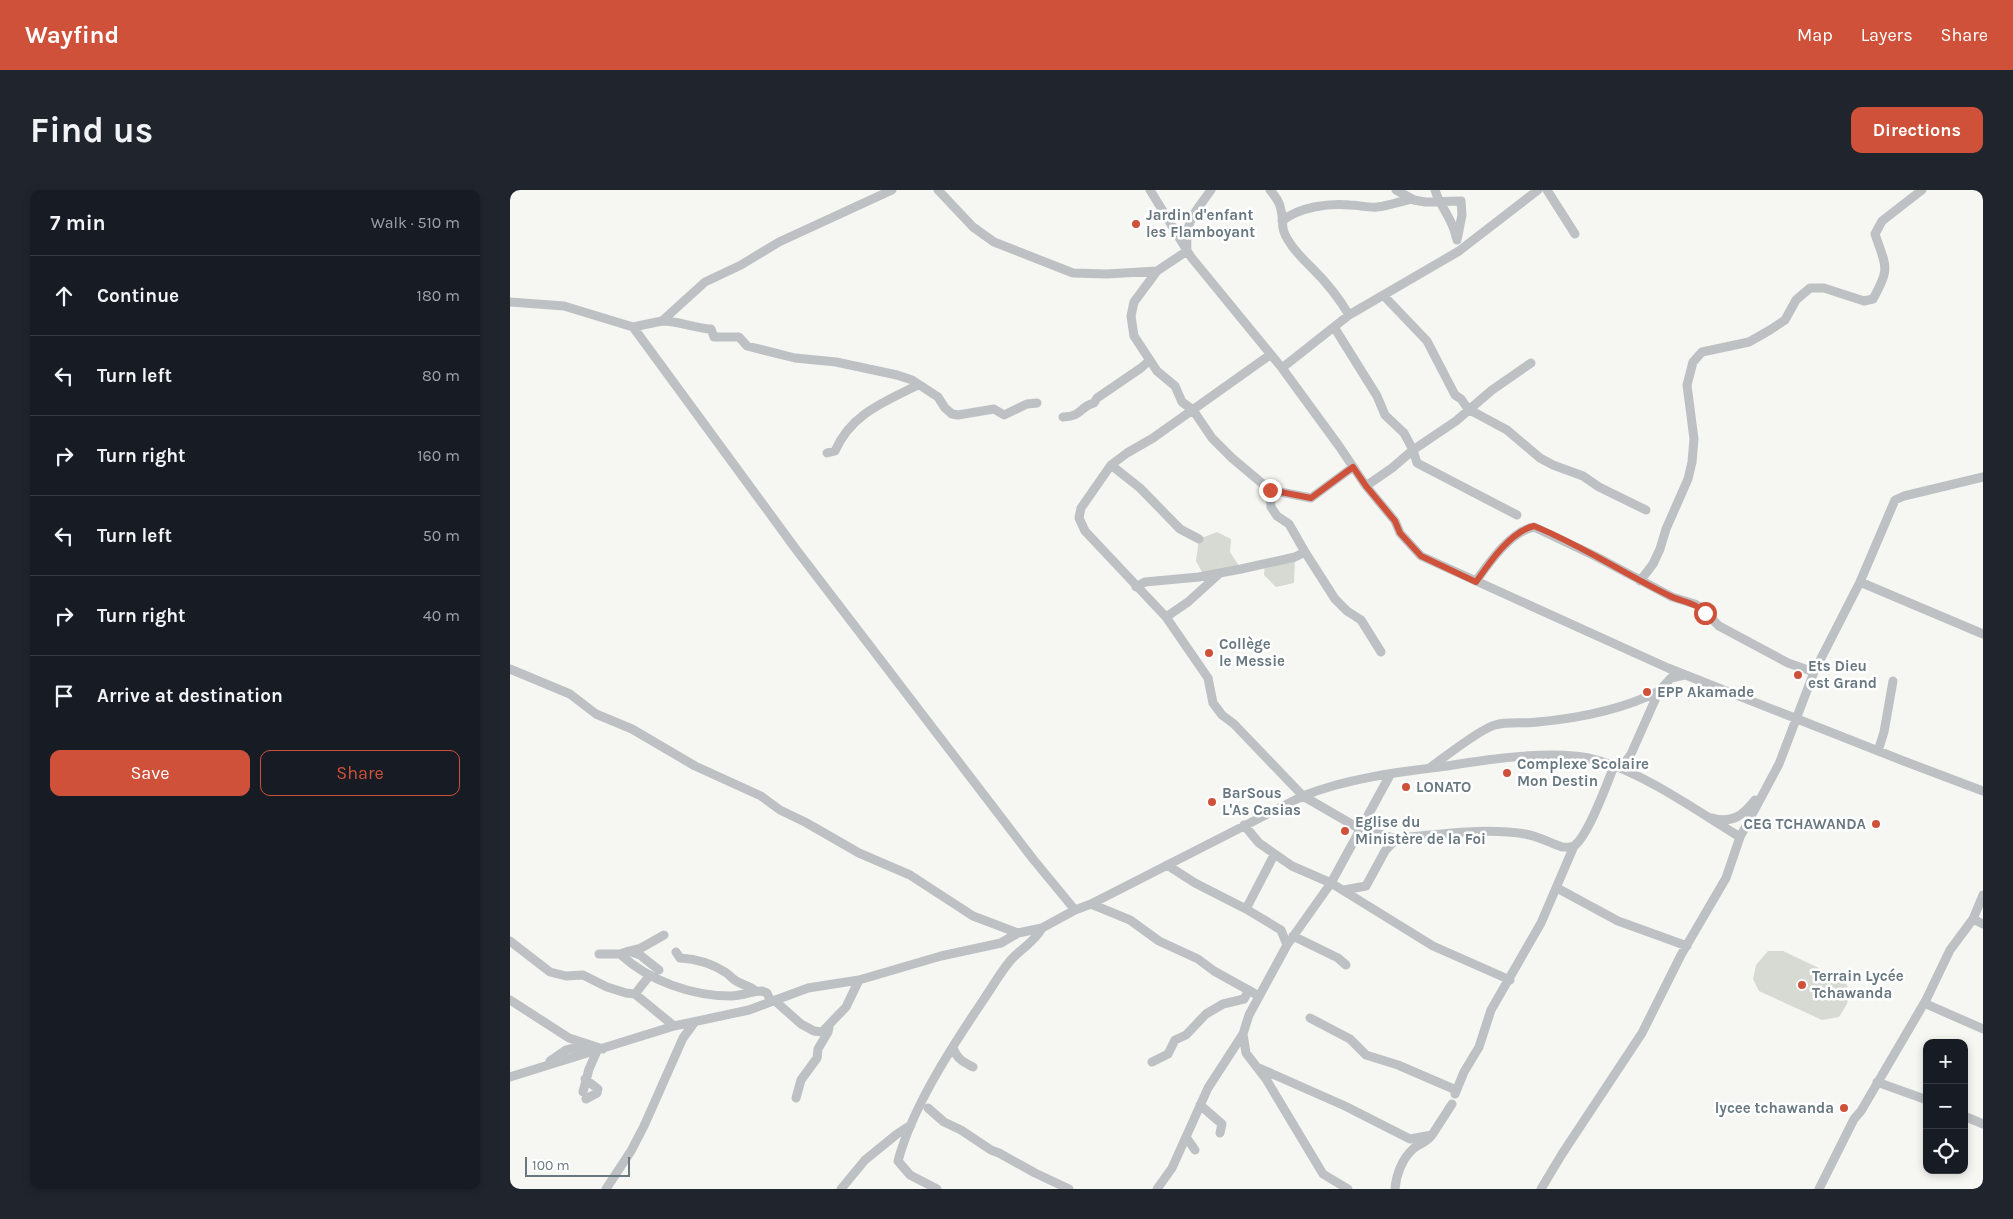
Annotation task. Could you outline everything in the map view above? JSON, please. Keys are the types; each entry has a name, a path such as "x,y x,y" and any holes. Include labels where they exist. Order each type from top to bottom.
{"street":[{"path":"662,321 706,282 741,265 779,242 892,190"},
{"path":"938,190 973,227 994,242 1057,268 1074,273 1107,274 1157,271"},
{"path":"1150,190 1187,251 1282,368 1366,486 1395,521 1400,533 1421,556 1624,649 1983,791"},
{"path":"1187,251 1188,223 1211,190"},
{"path":"1270,190 1278,200 1282,210 1282,230 1300,258 1314,270 1339,298 1349,315"},
{"path":"1396,190 1412,199 1426,202 1461,201 1462,215 1456,240"},
{"path":"1435,190 1454,227 1458,251"},
{"path":"1282,368 1349,315 1458,251 1538,190"},
{"path":"1547,190 1575,234"},
{"path":"1640,580 1653,564 1688,479 1694,439 1687,385 1693,362 1702,352 1749,342 1770,330 1785,320 1796,300 1810,288 1824,288 1864,301 1873,299 1884,279 1885,261 1875,234 1882,221 1922,190"},
{"path":"1282,222 1289,216 1318,207 1351,205 1368,208 1380,207 1412,199"},
{"path":"1187,251 1157,271 1134,302 1131,316 1134,336 1157,371 1175,386 1182,402 1193,410 1212,438 1232,458 1270,490 1311,498 1353,467"},
{"path":"1384,296 1427,341 1455,395 1461,399 1468,410 1507,430 1540,458 1583,476 1599,487 1646,510"},
{"path":"510,302 564,306 633,328 662,321 676,321 695,328 711,328 714,337 739,336 747,346 795,358 836,362 897,375 912,380 938,397 945,408 952,414 958,415 994,409 1004,415 1027,404 1037,403"},
{"path":"1334,327 1377,396 1385,415 1404,433 1417,463 1517,515"},
{"path":"633,328 795,548 1033,860 1075,910"},
{"path":"1270,355 1111,465 1081,508 1079,518 1085,531 1136,587 1166,616 1208,678 1213,703 1303,796 1384,837 1397,838 1506,832 1538,837 1562,847 1574,846"},
{"path":"1063,416 1076,416 1089,404 1094,403 1097,398 1150,360"},
{"path":"1366,486 1392,468 1412,450 1456,421 1531,363"},
{"path":"827,453 834,451 842,435 852,424 874,407 918,385"},
{"path":"1111,465 1140,488 1180,529 1199,539"},
{"path":"1541,1189 1642,1032 1687,946 1726,878 1740,837 1780,764 1814,672 1860,582 1895,500 1899,497 1983,477"},
{"path":"1270,490 1271,507 1277,516 1290,524 1304,552 1335,599 1347,611 1361,620 1380,652"},
{"path":"1476,582 1495,555 1523,530 1534,526 1679,601 1695,604 1719,626 1788,662 1814,672"},
{"path":"1136,587 1145,582 1221,573 1295,557 1304,552"},
{"path":"1166,616 1188,602 1221,573"},
{"path":"1860,582 1983,634"},
{"path":"510,669 570,694 596,714 632,729 695,766 761,796 780,810 859,853 910,875 973,916 1018,933"},
{"path":"1310,1018 1350,1039 1366,1055 1398,1065 1456,1092 1464,1072 1479,1047 1492,1010 1541,923 1574,846 1587,828 1617,767 1631,754 1659,691 1671,678 1685,674"},
{"path":"1878,751 1884,732 1893,681"},
{"path":"1429,768 1496,725 1538,722 1589,715 1634,704 1659,691"},
{"path":"510,1077 674,1026 731,1015 808,988 860,980 941,956 1000,943 1018,933 1042,928 1303,796 1321,789 1374,777 1501,758 1563,756 1596,760 1617,767 1740,837"},
{"path":"1158,1189 1172,1168 1208,1088 1244,1034 1249,1015 1287,945 1331,883 1390,775"},
{"path":"1374,777 1379,794"},
{"path":"1704,816 1723,820 1735,819 1745,812 1762,794"},
{"path":"1244,825 1252,836 1274,855 1292,866 1344,890 1433,946 1510,980"},
{"path":"1370,906 1365,895 1366,886 1386,851 1397,838"},
{"path":"1246,909 1274,855"},
{"path":"1167,865 1281,930 1295,934 1338,958 1346,965"},
{"path":"1344,890 1366,886"},
{"path":"1557,888 1618,921 1687,946"},
{"path":"1819,1189 1854,1119 1861,1111 1924,1003 1950,950 1973,919 1983,895"},
{"path":"1091,904 1130,920 1159,941 1198,959 1214,971 1259,996"},
{"path":"1973,919 1983,924"},
{"path":"936,1189 910,1175 898,1161 903,1141 941,1066 953,1047 1010,961 1038,935 1042,928"},
{"path":"1281,930 1287,945"},
{"path":"599,954 624,952 641,948 664,935"},
{"path":"510,941 528,957 550,972 566,976 583,975 607,987 635,994 674,1026"},
{"path":"624,952 640,955 658,970"},
{"path":"624,952 633,966 650,975 696,993 733,996 756,991"},
{"path":"676,952 680,958 696,959 708,963 756,991 767,993 773,1001 800,1024 814,1032 822,1032 846,1008 860,980"},
{"path":"635,994 650,975"},
{"path":"1152,1062 1168,1054 1175,1040 1186,1035 1206,1014 1223,1004 1244,999 1249,990"},
{"path":"510,1000 569,1038 600,1050"},
{"path":"1924,1003 1983,1029"},
{"path":"606,1189 631,1151 656,1091 683,1038 694,1023"},
{"path":"796,1098 801,1080 817,1058 818,1050 828,1032 829,1026"},
{"path":"1244,1034 1246,1053 1258,1067 1323,1174 1348,1189"},
{"path":"538,1068 566,1050 588,1044"},
{"path":"953,1047 955,1054 964,1063 973,1067"},
{"path":"586,1079 598,1090 597,1093 584,1096 586,1079 600,1050"},
{"path":"1258,1067 1345,1106 1410,1139 1432,1135"},
{"path":"1877,1082 1923,1099"},
{"path":"1396,1189 1396,1177 1404,1160 1414,1148 1426,1143 1452,1104"},
{"path":"1200,1105 1222,1124 1220,1133"},
{"path":"928,1108 944,1122 961,1130 991,1150 999,1152 1035,1173 1069,1189"},
{"path":"1968,1118 1983,1124"},
{"path":"841,1189 865,1160 911,1125"},
{"path":"1186,1137 1195,1150"}],"shaded area":[{"path":"1217,532 1231,539 1230,552 1241,569 1204,576 1196,561 1199,539"},
{"path":"1295,557 1294,583 1276,587 1264,575 1265,563"},
{"name":"Terrain Lycée Tchawanda","path":"1768,951 1783,951 1844,980 1850,991 1847,1004 1839,1017 1822,1020 1759,991 1753,979 1756,965"}],"place":[{"name":"Jardin d'enfant les Flamboyant","path":"1136,224"},
{"name":"Collège le Messie","path":"1209,653"},
{"name":"Ets Dieu est Grand","path":"1798,675"},
{"name":"EPP Akamade","path":"1647,692"},
{"name":"Complexe Scolaire Mon Destin","path":"1507,773"},
{"name":"LONATO","path":"1406,787"},
{"name":"BarSous L'As Casias","path":"1212,802"},
{"name":"CEG TCHAWANDA","path":"1876,824"},
{"name":"Eglise du Ministère de la Foi","path":"1345,831"},
{"name":"Terrain Lycée Tchawanda","path":"1802,985"},
{"name":"lycee tchawanda","path":"1844,1108"}],"route":[{"path":"1270,490 1311,498 1353,467 1395,521 1400,533 1421,556 1476,582 1495,555 1523,530 1534,526 1679,601 1695,604 1705,613"}]}
